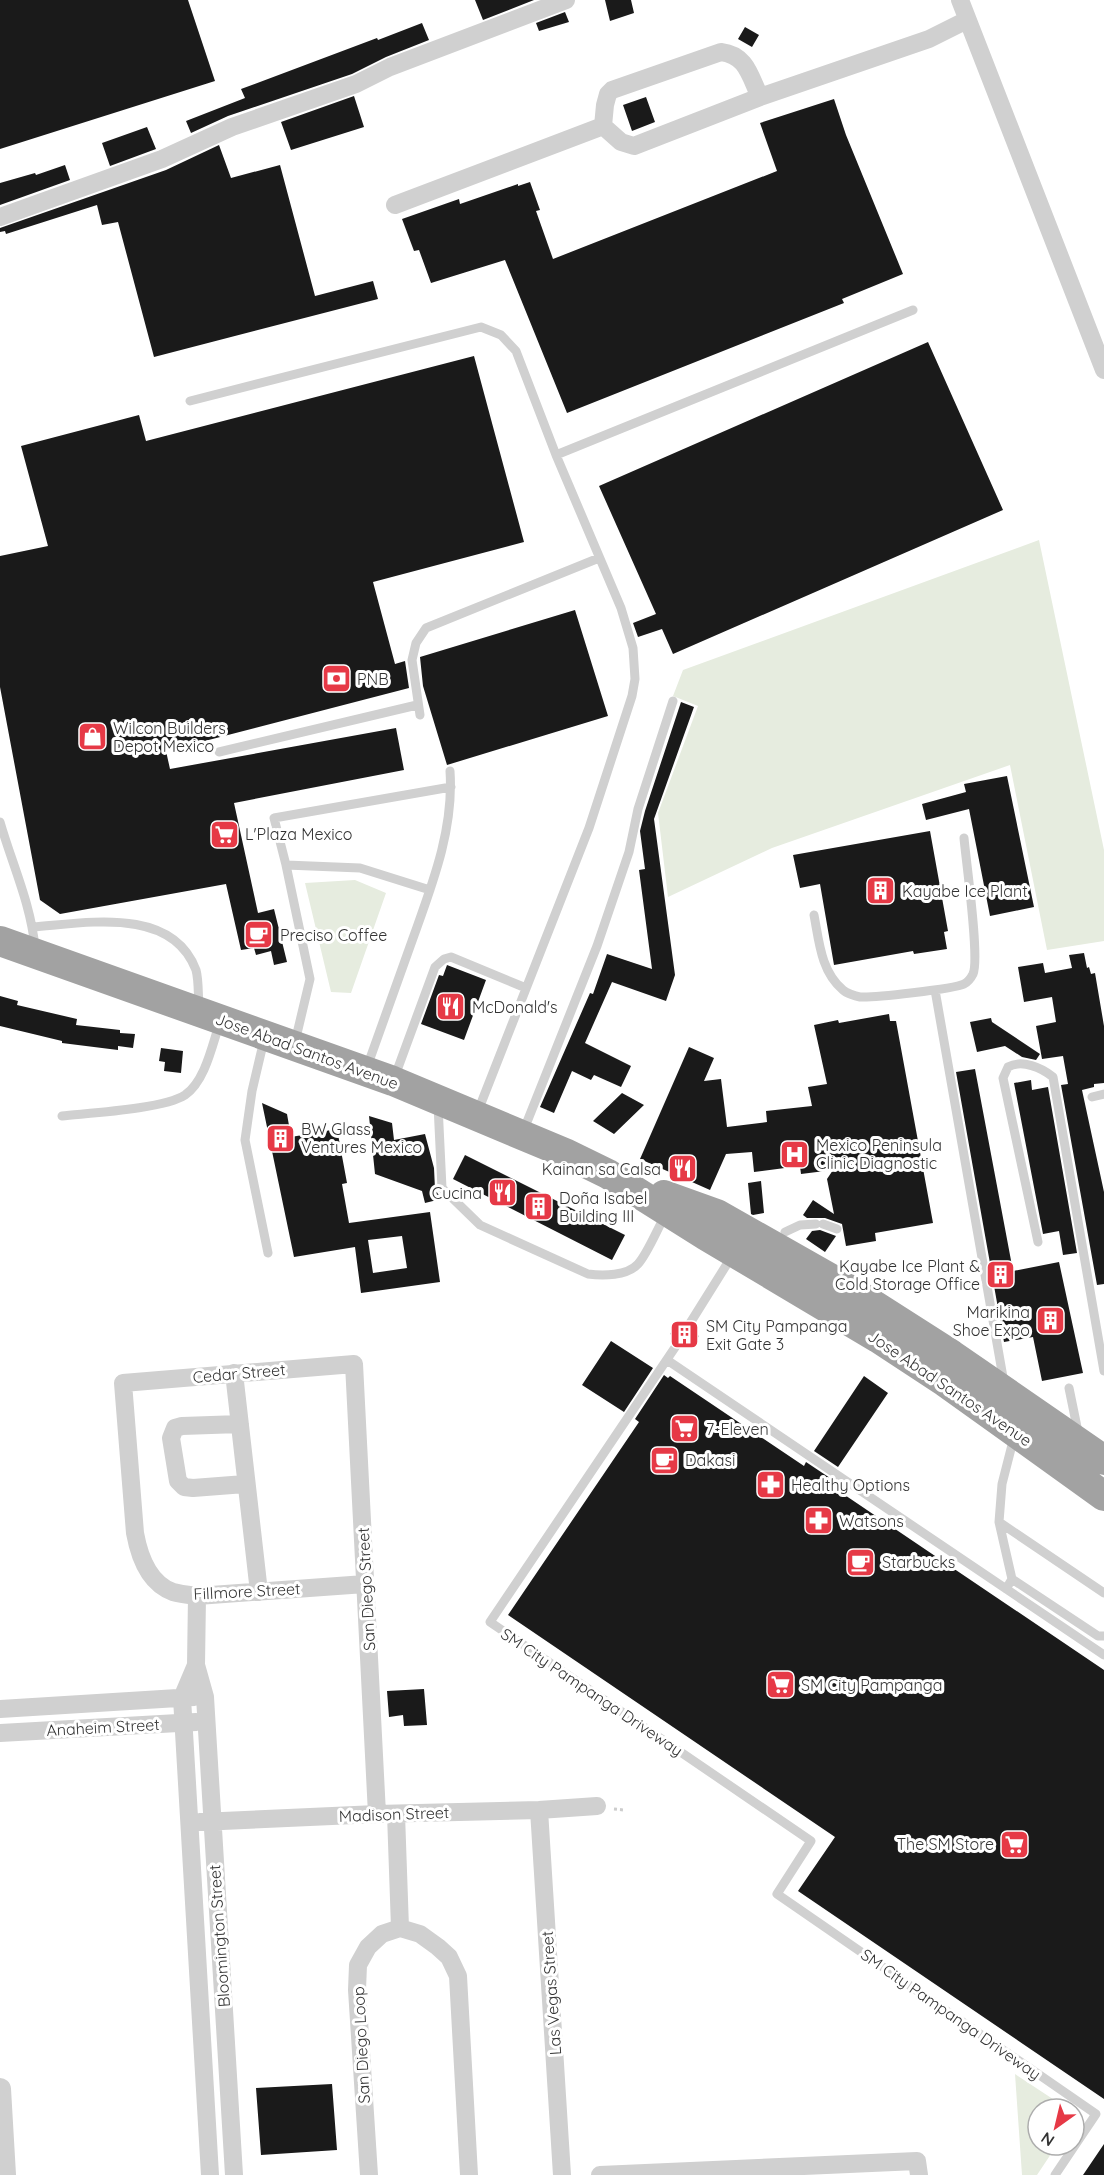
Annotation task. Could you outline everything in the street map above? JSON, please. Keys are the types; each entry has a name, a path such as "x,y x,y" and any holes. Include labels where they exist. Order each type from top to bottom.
{"highway":[{"name":"Jose Abad Santos Avenue","path":"0,941 35,940 210,1016 379,1076 608,1174 717,1214 885,1327 945,1382 1104,1496"},
{"name":"Jose Abad Santos Avenue","path":"608,1174 735,1252 885,1327 1005,1391 1104,1460"}],"street":[{"path":"0,217 162,159 232,127 356,84 401,62 566,0"},
{"path":"960,0 1104,370"},
{"path":"603,126 621,142 634,146 760,97 929,39 967,20"},
{"path":"603,126 604,105 612,90 721,52 729,53 742,60 760,97"},
{"path":"395,205 603,126"},
{"name":"Cedar Street","path":"123,1383 354,1364"},
{"name":"San Diego Street","path":"354,1364 365,1584 400,1928"},
{"path":"234,1373 259,1592"},
{"name":"Fillmore Street","path":"123,1383 135,1533 139,1556 151,1576 171,1592 197,1596 365,1584"},
{"path":"240,1424 182,1426 175,1428 171,1438 178,1481 184,1486 193,1488 245,1484"},
{"path":"182,1698 196,1665 197,1596"},
{"name":"Bloomington Street","path":"196,1665 205,1696 234,2175"},
{"name":"Anaheim Street","path":"0,1709 205,1696"},
{"name":"Bloomington Street","path":"182,1698 210,2175"},
{"name":"Anaheim Street","path":"0,1732 206,1721"},
{"name":"Madison Street","path":"190,1823 597,1806"},
{"name":"Las Vegas Street","path":"539,1810 562,2175"},
{"path":"400,1928 420,1934 438,1947 449,1957 458,1976 469,2175"},
{"name":"San Diego Loop","path":"369,2175 357,1990 358,1965 368,1947 382,1934 400,1928"},
{"path":"0,2089 5,2175"},
{"path":"600,2175 918,2168"}],"lane":[{"path":"556,455 913,310"},
{"path":"190,401 481,327 501,335 516,351 556,455 621,608 633,648 635,678 632,696 589,828 476,1116"},
{"path":"420,715 412,660 416,643 426,628 599,558"},
{"path":"521,1135 597,946 629,852 638,809 673,701"},
{"path":"219,752 417,705"},
{"path":"379,1076 447,832 450,771"},
{"path":"294,1046 310,979 274,818 451,787"},
{"path":"0,822 11,860 29,907 35,940 110,921 145,925 180,944 196,971 210,1016 200,1076 185,1095 158,1103 107,1112 62,1116"},
{"path":"814,915 821,953 829,975 844,991 859,997 963,985 974,971 975,948 964,838"},
{"path":"286,865 360,868 430,890"},
{"path":"379,1076 435,967 444,959 451,957 526,988"},
{"path":"935,990 1005,1391"},
{"path":"266,1035 252,1091 245,1140 268,1253"},
{"path":"1038,1242 1003,1078 1008,1067 1020,1063 1045,1070 1053,1077 1104,1371"},
{"path":"1092,1097 1104,1094"},
{"path":"438,1100 442,1188 480,1225 588,1274 613,1274 638,1264 667,1212"},
{"path":"785,1232 800,1225 820,1224 837,1228"},
{"path":"687,1328 735,1252"},
{"path":"680,1340 667,1360 1104,1655"},
{"name":"SM City Pampanga Driveway","path":"667,1360 490,1622 811,1841 777,1894 1096,2114 1056,2175"},
{"path":"1069,1388 1080,1443"},
{"path":"1016,1432 1002,1485 999,1522 1012,1579 1098,1636 1104,1636"},
{"path":"999,1522 1104,1593"},
{"path":"1006,1589 1012,1579"}],"shaded area":[{"path":"1039,540 1104,850 1104,941 1047,950 1010,765 772,848 668,897 658,813 698,706 673,696 683,670"},
{"path":"355,880 386,893 351,993 331,992 305,883"},
{"path":"1015,2074 1050,2097 1026,2097 1026,2157 1049,2157 1037,2175 1022,2175"}],"building":[{"path":"0,0 188,0 215,81 0,149"},
{"path":"475,0 534,0 483,20"},
{"path":"605,0 631,0 634,13 610,21"},
{"path":"565,12 569,22 539,31 536,23"},
{"path":"422,23 429,40 386,57 352,74 228,116 191,133 186,121 245,98 241,89"},
{"path":"745,27 759,35 752,47 738,39"},
{"path":"354,96 364,127 291,150 281,122"},
{"path":"646,97 655,122 632,131 623,105"},
{"path":"834,99 846,135 903,274 842,299 844,303 567,413 505,260 431,283 419,250 414,251 402,219 459,199 460,204 530,182 540,210 536,211 553,259 777,171 760,123"},
{"path":"147,127 156,149 110,166 102,143"},
{"path":"219,145 231,178 280,165 315,296 373,281 378,299 154,357 118,222 102,225 97,205 6,234 5,231 0,232 0,228 166,170"},
{"path":"65,165 70,180 0,205 0,183 35,173 36,175"},
{"path":"928,342 1003,510 673,654 662,629 638,637 633,623 656,614 599,486"},
{"path":"474,356 524,542 373,582 395,664 405,661 409,688 166,751 170,769 396,728 404,770 234,803 258,913 274,909 287,962 274,965 271,951 256,955 254,948 241,950 226,884 60,914 40,900 0,687 0,556 48,546 21,446 139,415 146,441"},
{"path":"575,610 608,716 447,765 423,686 420,657"},
{"path":"681,702 694,707 654,819 675,975 666,1001 612,982 585,1043 631,1066 621,1087 594,1075 591,1080 572,1071 554,1113 540,1107 590,993 593,994 607,954 652,969 639,870 645,869 640,831"},
{"path":"1007,776 1034,907 990,916 969,809 926,820 922,804 966,792 964,784"},
{"name":"Kayabe Ice Plant","path":"930,831 948,931 944,932 947,949 914,954 913,951 834,965 820,884 800,888 793,855"},
{"path":"1084,953 1087,968 1089,967 1091,974 1095,973 1104,1026 1104,1083 1094,1084 1094,1087 1082,1090 1104,1192 1104,1284 1097,1285 1061,1085 1068,1084 1063,1056 1042,1059 1036,1026 1056,1022 1052,997 1024,1002 1018,967 1043,963 1045,973 1072,968 1069,955"},
{"path":"447,965 486,980 464,1040 421,1024 439,975 443,976"},
{"path":"0,996 18,1001 17,1005 77,1019 76,1025 135,1034 133,1048 118,1046 118,1050 62,1043 62,1041 0,1026"},
{"path":"889,1014 890,1021 896,1021 933,1223 875,1233 876,1241 846,1246 842,1224 825,1218 807,1218 803,1215 813,1200 834,1214 827,1179 833,1170 801,1174 800,1166 754,1172 752,1152 726,1154 710,1190 640,1159 689,1047 714,1058 704,1081 721,1079 727,1127 767,1122 766,1111 812,1106 808,1087 827,1084 814,1025"},
{"path":"991,1018 992,1022 1040,1054 1036,1060 1022,1057 1005,1046 977,1052 970,1022"},
{"path":"161,1048 183,1051 181,1073 164,1071 165,1062 159,1061"},
{"path":"975,1069 1013,1271 1059,1262 1083,1373 1042,1381 1033,1337 1004,1342 956,1072"},
{"path":"1031,1080 1032,1090 1048,1087 1077,1253 1063,1255 1059,1231 1043,1234 1014,1083"},
{"path":"622,1093 644,1105 614,1134 593,1121"},
{"path":"262,1103 287,1114 291,1137 337,1129 347,1183 342,1184 349,1223 430,1212 440,1282 361,1293 355,1247 294,1257","holes":["402,1236 407,1268 373,1273 368,1240"]},
{"path":"369,1116 392,1123 394,1140 425,1134 434,1168 435,1189 441,1199 425,1203 422,1191 375,1174"},
{"name":"Doña Isabel Building III","path":"465,1155 625,1235 612,1260 453,1179"},
{"path":"761,1181 764,1213 753,1215 751,1214 748,1183"},
{"path":"820,1230 836,1236 825,1252 806,1239 812,1231"},
{"name":"SM City Pampanga Exit Gate 3","path":"678,1322 681,1324 680,1328 683,1333 687,1335 693,1332 699,1336 692,1347 686,1344 683,1334 674,1336 670,1334"},
{"path":"611,1341 653,1368 624,1412 582,1385"},
{"path":"664,1375 668,1378 670,1376 804,1466 806,1462 830,1478 827,1483 1104,1670 1104,2099 798,1891 835,1837 508,1615 639,1422 635,1419"},
{"path":"864,1376 888,1393 838,1467 814,1451"},
{"path":"424,1689 427,1725 404,1726 403,1715 389,1717 387,1691"},
{"path":"332,2084 337,2150 261,2155 256,2088"},
{"path":"1104,2144 1104,2175 1083,2175"}],"place":[{"name":"PNB","path":"336,679"},
{"name":"Wilcon Builders Depot Mexico","path":"92,737"},
{"name":"L'Plaza Mexico","path":"224,834"},
{"name":"Kayabe Ice Plant","path":"881,891"},
{"name":"Preciso Coffee","path":"259,935"},
{"name":"McDonald's","path":"451,1007"},
{"name":"BW Glass Ventures Mexico","path":"280,1138"},
{"name":"Mexico Peninsula Clinic Diagnostic","path":"795,1154"},
{"name":"Kainan sa Calsa","path":"682,1169"},
{"name":"Cucina","path":"503,1193"},
{"name":"Doña Isabel Building III","path":"538,1207"},
{"name":"Kayabe Ice Plant & Cold Storage Office","path":"1001,1275"},
{"name":"Marikina Shoe Expo","path":"1051,1321"},
{"name":"SM City Pampanga Exit Gate 3","path":"685,1335"},
{"name":"7-Eleven","path":"685,1429"},
{"name":"Dakasi","path":"664,1460"},
{"name":"Healthy Options","path":"770,1485"},
{"name":"Watsons","path":"818,1521"},
{"name":"Starbucks","path":"861,1562"},
{"name":"SM City Pampanga","path":"780,1685"},
{"name":"The SM Store","path":"1015,1844"}]}
